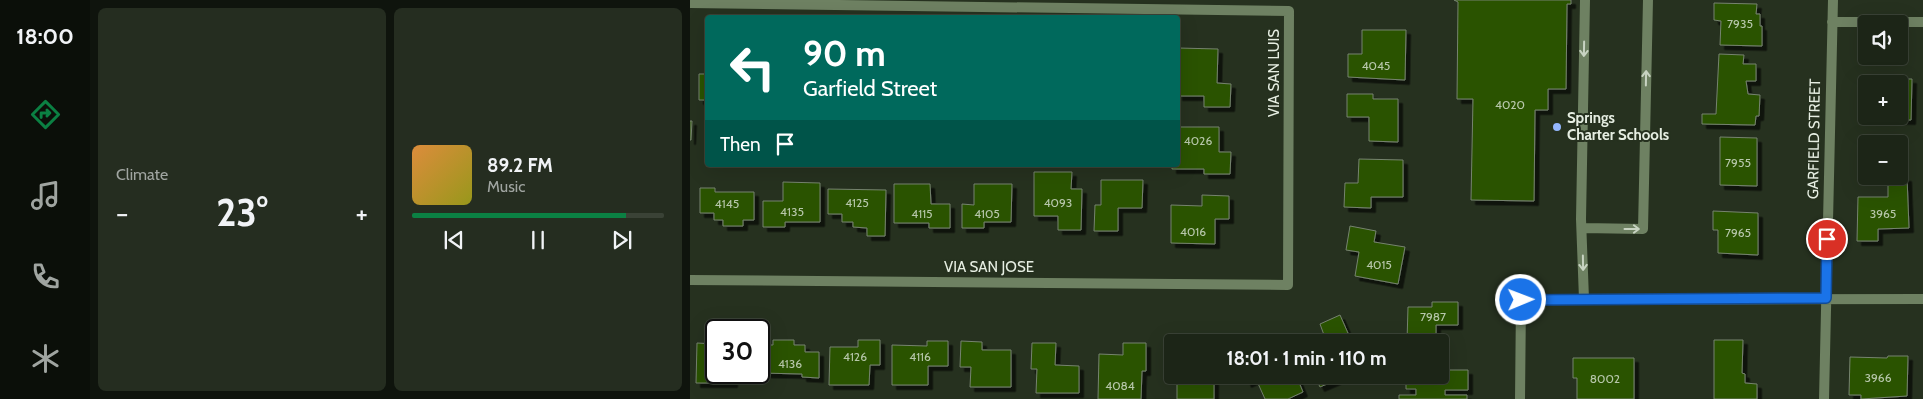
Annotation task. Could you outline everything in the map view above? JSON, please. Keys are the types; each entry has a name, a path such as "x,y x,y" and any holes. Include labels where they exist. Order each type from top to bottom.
{"street":[{"path":"1584,298 1582,219 1585,0"},
{"path":"1583,228 1644,229 1648,0"},
{"name":"GARFIELD STREET","path":"1824,399 1833,0"},
{"name":"VIA SAN LUIS","path":"690,4 1289,11 1288,285"},
{"path":"1832,22 1923,22"},
{"name":"VIA SAN JOSE","path":"690,280 1288,285"},
{"path":"1520,399 1521,300 1584,298 1923,299"}],"building":[{"path":"1454,0 1571,0 1571,4 1567,4 1566,89 1548,89 1548,110 1535,110 1534,201 1471,200 1473,99 1457,99 1458,2"},
{"path":"1714,3 1757,4 1756,14 1760,14 1760,26 1762,26 1762,46 1720,45 1721,21 1714,20"},
{"path":"1362,30 1406,30 1405,80 1348,77 1348,54 1362,54"},
{"path":"1180,48 1218,49 1217,83 1231,84 1230,107 1204,107 1204,96 1180,96"},
{"path":"1719,54 1744,55 1743,64 1756,64 1756,81 1746,81 1748,94 1760,95 1759,116 1756,116 1755,125 1702,124 1702,114 1716,114"},
{"path":"699,74 705,74 705,100 699,100"},
{"path":"1908,79 1912,79 1911,120 1908,120"},
{"path":"1347,94 1373,94 1373,99 1398,99 1398,142 1369,141 1369,117 1347,117"},
{"path":"690,121 692,121 691,140 690,140"},
{"path":"1180,127 1219,127 1219,152 1231,152 1230,174 1204,174 1204,169 1172,169 1172,167 1180,167"},
{"path":"1720,137 1757,138 1757,186 1720,185"},
{"path":"1359,159 1403,160 1403,197 1371,197 1371,208 1344,207 1345,183 1358,183"},
{"path":"1034,172 1072,172 1071,189 1082,189 1081,230 1058,230 1058,216 1034,216"},
{"path":"1101,180 1143,180 1142,208 1118,208 1118,231 1094,231 1095,205 1101,205"},
{"path":"783,182 820,183 820,222 785,222 785,227 763,227 763,201 783,201"},
{"path":"894,184 930,184 931,204 950,204 950,228 929,228 929,223 894,223"},
{"path":"974,184 1012,184 1011,222 984,222 984,228 962,228 962,204 974,205"},
{"path":"1888,185 1907,185 1909,228 1878,229 1878,241 1857,241 1858,197 1888,197"},
{"path":"700,188 715,188 715,192 754,192 754,220 743,220 743,226 723,226 723,220 714,220 714,213 700,213"},
{"path":"828,189 886,190 885,236 867,236 867,228 853,227 853,222 842,222 842,214 828,214"},
{"path":"1202,195 1229,196 1229,219 1215,219 1215,244 1171,243 1171,205 1202,206"},
{"path":"1713,211 1758,213 1758,255 1718,253 1718,230 1713,230"},
{"path":"1350,226 1376,231 1374,242 1405,247 1398,284 1355,276 1359,252 1346,250"},
{"path":"1432,302 1458,302 1458,325 1436,325 1436,334 1407,334 1408,307 1432,307"},
{"path":"1340,315 1348,334 1324,334 1320,324"},
{"path":"773,340 794,340 794,345 805,345 805,352 819,352 819,378 802,377 802,374 770,373 770,345 773,345"},
{"path":"858,340 880,340 880,365 870,365 869,385 829,385 830,347 858,347"},
{"path":"1714,340 1743,340 1742,373 1745,374 1745,383 1757,384 1757,399 1714,399"},
{"path":"927,341 948,341 948,366 928,366 928,385 892,385 892,345 927,346"},
{"path":"961,341 982,342 982,350 1011,350 1011,387 970,387 971,367 960,367"},
{"path":"697,343 705,343 705,383 696,383"},
{"path":"1032,343 1056,343 1055,365 1079,366 1079,393 1036,393 1037,369 1031,369"},
{"path":"1123,343 1146,343 1146,371 1142,371 1141,399 1098,399 1099,354 1123,355"},
{"path":"1888,356 1908,356 1907,396 1861,399 1861,395 1849,395 1850,357 1887,358"},
{"path":"1573,358 1634,358 1634,399 1577,399 1577,378 1573,378"},
{"path":"1449,370 1468,370 1468,390 1445,390 1445,395 1467,395 1467,399 1399,399 1399,395 1416,395 1416,389 1406,389 1406,384 1449,384"},
{"path":"1177,384 1214,384 1214,399 1177,399"},
{"path":"1258,384 1300,384 1303,392 1288,399 1265,399"}],"place":[{"name":"Springs Charter Schools","path":"1557,127"}],"route":[{"path":"1521,300 1584,298 1826,298 1827,239"}]}
